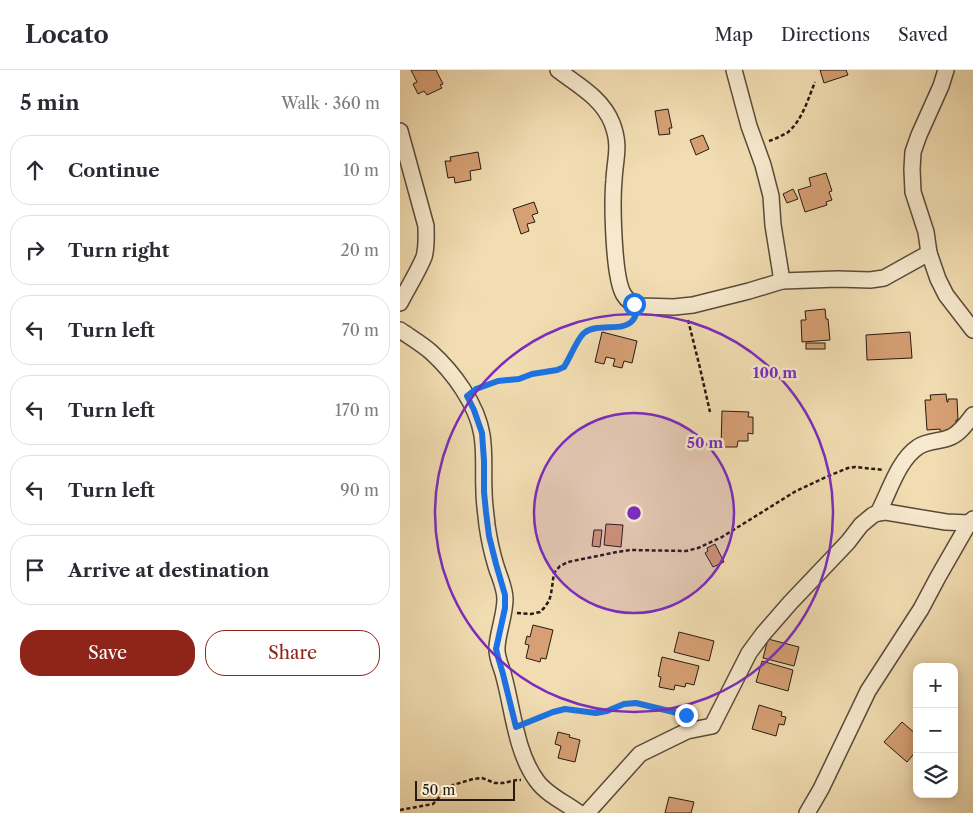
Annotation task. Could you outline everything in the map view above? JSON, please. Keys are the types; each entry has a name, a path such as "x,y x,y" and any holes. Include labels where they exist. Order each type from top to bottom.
{"street":[{"path":"558,70 588,91 601,104 612,123 618,144 614,180 614,248 619,283 623,294 628,300 639,306 684,306 749,291 782,281 870,280 884,278 929,253"},
{"path":"734,70 771,196 775,240 782,281"},
{"path":"946,70 941,86 919,135 914,152 912,169 913,192 938,279 946,294 973,330"},
{"path":"400,131 426,226 424,257 400,304"},
{"path":"400,330 430,351 452,374 464,390 474,410 482,433 484,492 489,536 505,595 505,608 496,649 523,754 532,773 548,792 579,813"},
{"path":"878,513 903,464 916,448 931,441 951,437 973,416"},
{"path":"587,813 640,754 687,731 712,726 749,653 763,634 848,542 861,525 873,515 886,512 946,522 971,521"},
{"path":"807,813 868,691 921,609 971,521"}],"path":[{"path":"756,146 788,132 802,114 815,82"},
{"path":"467,396 476,389 498,381 519,379 564,367 584,333 600,327 628,325 634,319 639,306"},
{"path":"684,306 710,412"},
{"path":"505,608 511,612 521,614 540,612 549,601 554,573 560,566 568,562 630,550 679,552 698,548 722,537 796,491 826,477 848,468 855,467 888,471 903,464"},
{"path":"516,727 565,709 596,713 624,704 636,703 693,715"},
{"path":"400,810 434,804 453,785 473,779 482,778 503,783 517,780 538,781"}],"building":[{"path":"411,70 436,70 443,84 440,85 442,88 427,95 424,91 418,94 413,84 417,82"},
{"path":"820,70 846,70 848,75 824,83"},
{"path":"668,109 672,128 669,128 670,134 659,135 655,111"},
{"path":"703,135 709,149 696,155 690,140"},
{"path":"478,152 481,169 470,171 471,180 455,183 454,177 448,178 445,161 451,161 450,157"},
{"path":"826,173 832,191 829,192 832,200 826,202 827,205 805,212 798,190 811,186 809,178"},
{"path":"793,189 798,199 787,203 783,194"},
{"path":"534,202 538,213 532,215 535,222 527,224 529,231 521,234 513,209"},
{"path":"825,309 830,340 802,342 801,320 806,320 805,311"},
{"path":"602,332 637,341 632,363 624,361 622,368 613,366 615,359 606,357 604,364 595,362"},
{"path":"910,332 912,358 867,360 866,335"},
{"path":"806,343 825,343 825,349 806,349"},
{"path":"946,394 947,402 948,399 957,399 958,420 956,420 956,428 941,435 940,429 927,430 925,400 931,400 930,395"},
{"path":"722,411 749,412 748,417 753,417 753,434 748,433 748,441 738,441 737,447 721,447"},
{"path":"606,524 623,525 621,547 604,545"},
{"path":"594,530 602,530 600,547 592,546"},
{"path":"715,544 724,562 713,567 705,553 708,551 707,548"},
{"path":"533,625 553,630 546,659 541,658 540,662 526,658 529,645 525,644 527,636 530,637"},
{"path":"679,632 714,641 709,661 674,652"},
{"path":"768,639 799,647 794,666 763,658"},
{"path":"662,657 699,666 694,685 686,683 685,687 675,685 674,690 659,687 661,677 658,676"},
{"path":"762,661 793,670 788,691 756,682"},
{"path":"759,705 782,712 781,716 786,717 784,725 779,724 776,736 752,729"},
{"path":"902,722 913,732 913,755 907,762 884,742"},
{"path":"558,732 580,740 575,762 558,758 561,746 555,744"},
{"path":"669,797 694,802 691,813 665,813"}],"route":[{"path":"634,304 639,306 634,319 628,325 600,327 589,330 582,335 564,367 519,379 498,381 476,389 467,396 482,433 484,492 489,536 505,595 505,608 496,649 516,727 565,709 596,713 624,704 636,703 686,715"}]}
